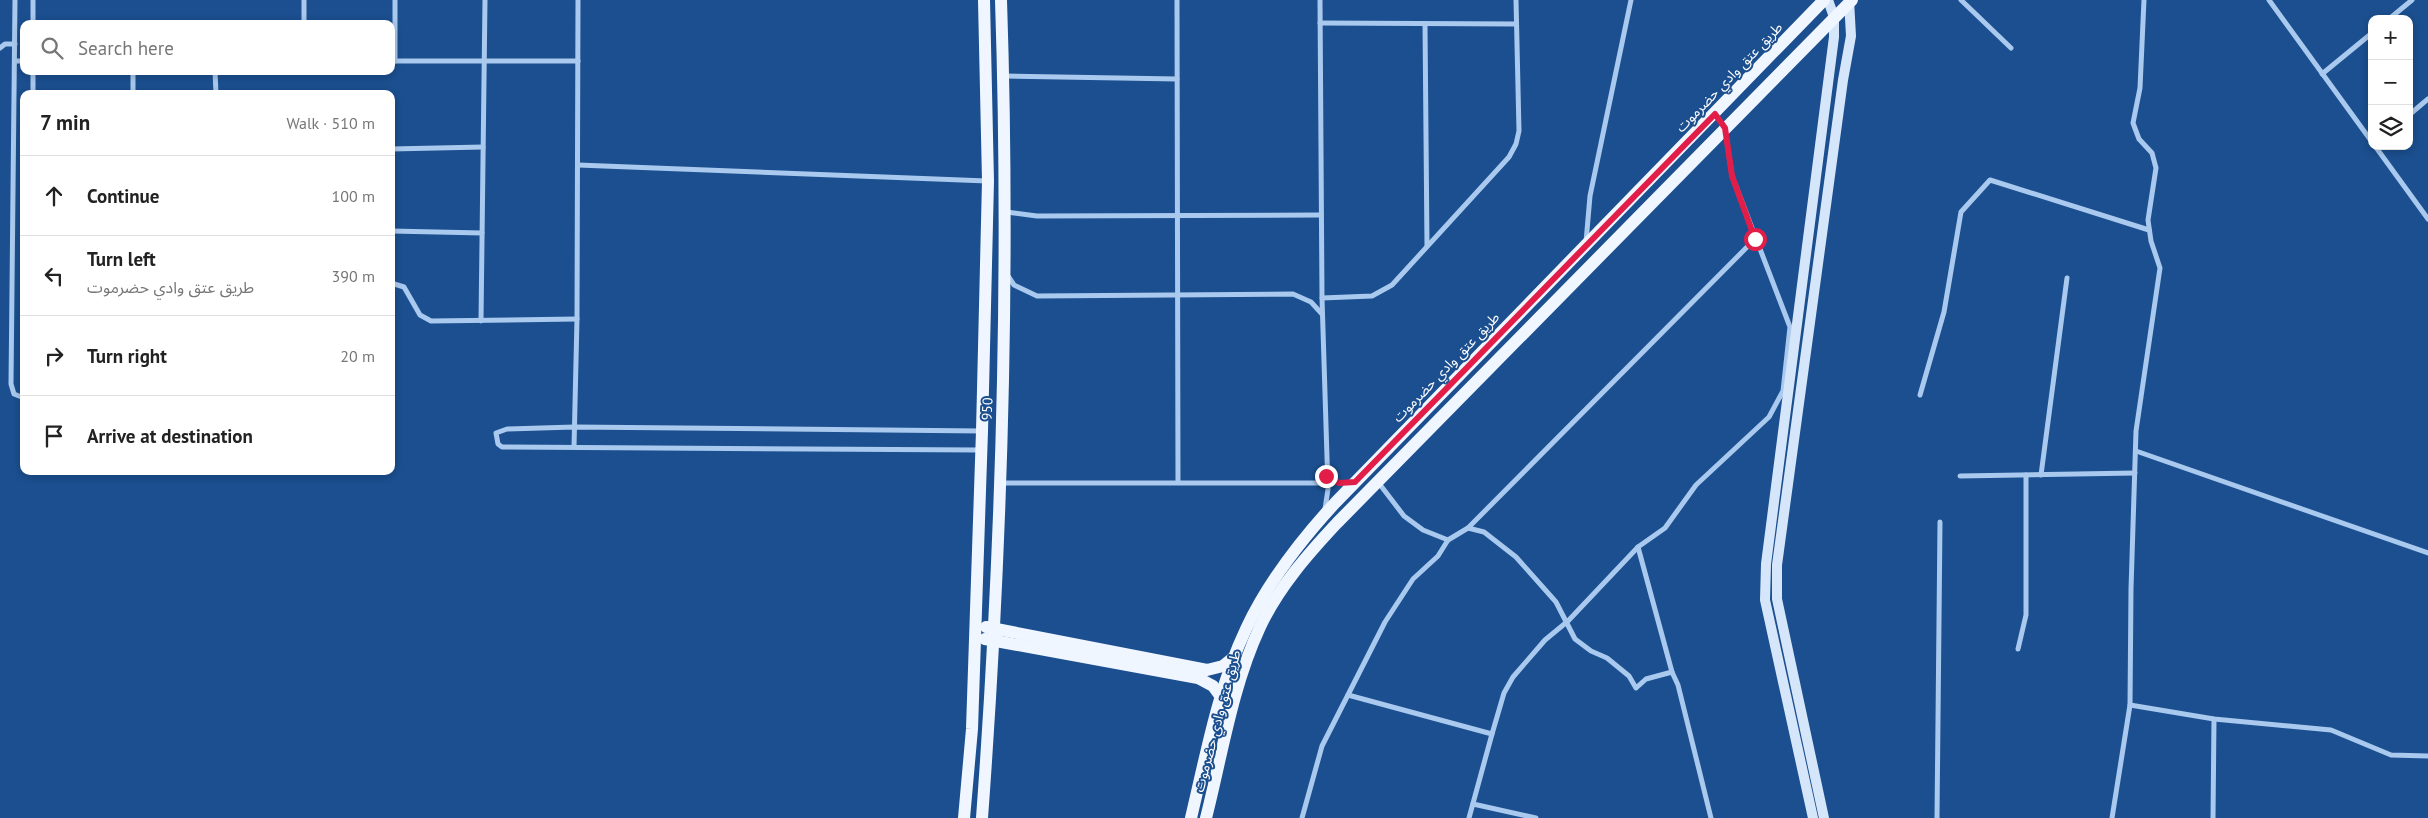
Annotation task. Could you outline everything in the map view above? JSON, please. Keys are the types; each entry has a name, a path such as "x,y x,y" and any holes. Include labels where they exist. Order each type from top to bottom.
{"main road":[{"name":"950","path":"964,818 972,729 982,450 988,181 984,0"},
{"name":"950","path":"982,818 993,634 1004,370 1001,0"},
{"name":"طريق عتق وادي حضرموت","path":"1191,818 1221,697 1234,656 1253,614 1274,579 1321,518 1824,0"},
{"name":"طريق عتق وادي حضرموت","path":"1206,818 1232,710 1260,627 1286,586 1322,540 1850,1"},
{"path":"1274,579 1286,586"},
{"path":"975,631 1207,670 1223,666 1234,656"},
{"path":"993,634 1198,678 1213,686 1221,697"}],"street":[{"path":"15,0 11,384 14,394 20,396"},
{"path":"33,0 33,20"},
{"path":"304,0 304,20"},
{"path":"394,20 395,0"},
{"path":"481,321 485,0"},
{"path":"574,447 577,319 578,0"},
{"path":"1177,0 1178,482"},
{"path":"1320,0 1322,315 1327,480 1327,503 1321,518"},
{"path":"1322,298 1364,297 1379,294 1392,286 1509,157 1516,144 1519,131 1516,0"},
{"path":"1585,246 1590,196 1631,0"},
{"path":"1813,818 1765,600 1766,564 1834,36 1834,17 1828,0"},
{"path":"1961,0 2011,48"},
{"path":"2112,818 2130,705 2130,589 2136,431 2160,268 2148,220 2156,168 2152,153 2139,139 2133,123 2140,88 2144,0"},
{"path":"2394,15 2412,0"},
{"path":"1824,818 1777,599 1777,565 1842,80 1851,36 1850,1"},
{"path":"2271,1 2368,137"},
{"path":"1320,23 1516,24"},
{"path":"1425,24 1427,246"},
{"path":"2322,74 2368,36"},
{"path":"0,48 5,44 15,44"},
{"path":"15,61 20,61"},
{"path":"395,61 578,61"},
{"path":"33,75 33,90"},
{"path":"132,75 132,90"},
{"path":"215,75 216,90"},
{"path":"1003,76 1177,79"},
{"path":"2413,112 2428,99"},
{"path":"1469,818 1504,693 1513,677 1545,640 1568,621 1638,547 1665,528 1696,485 1769,417 1783,391 1790,327 1732,176 1725,128 1715,114"},
{"path":"395,149 483,147"},
{"path":"2378,150 2428,217"},
{"path":"578,165 988,181"},
{"path":"1920,395 1944,312 1950,263 1961,212 1990,180 2149,230"},
{"path":"1003,212 1037,216 1178,214 1321,215"},
{"path":"395,232 482,233"},
{"path":"1302,818 1322,746 1395,608 1413,579 1438,556 1448,540 1468,528 1755,239"},
{"path":"1004,272 1014,286 1037,296 1293,294 1311,302 1322,315"},
{"path":"2041,475 2067,278"},
{"path":"395,285 404,287 420,315 431,320 577,319"},
{"path":"982,431 574,427 507,429 496,433 498,444 502,447 982,450"},
{"path":"2136,452 2428,553"},
{"path":"1960,476 2135,473"},
{"path":"2018,649 2026,615 2026,475"},
{"path":"999,483 1327,480 1339,483 1355,482"},
{"path":"1378,481 1404,516 1423,530 1448,540"},
{"path":"1937,818 1940,522"},
{"path":"1468,528 1484,532 1516,558 1556,602 1568,621 1575,639 1582,645 1607,658 1629,676 1636,688 1646,679 1672,672"},
{"path":"1638,547 1672,672 1678,685 1711,818"},
{"path":"1348,695 1492,734"},
{"path":"2130,705 2214,719 2331,730 2391,755 2428,756"},
{"path":"2212,818 2214,719"},
{"path":"1473,804 1536,818"}],"route":[{"path":"1326,476 1339,483 1350,484 1355,482 1715,114 1725,128 1732,176 1755,239"}]}
